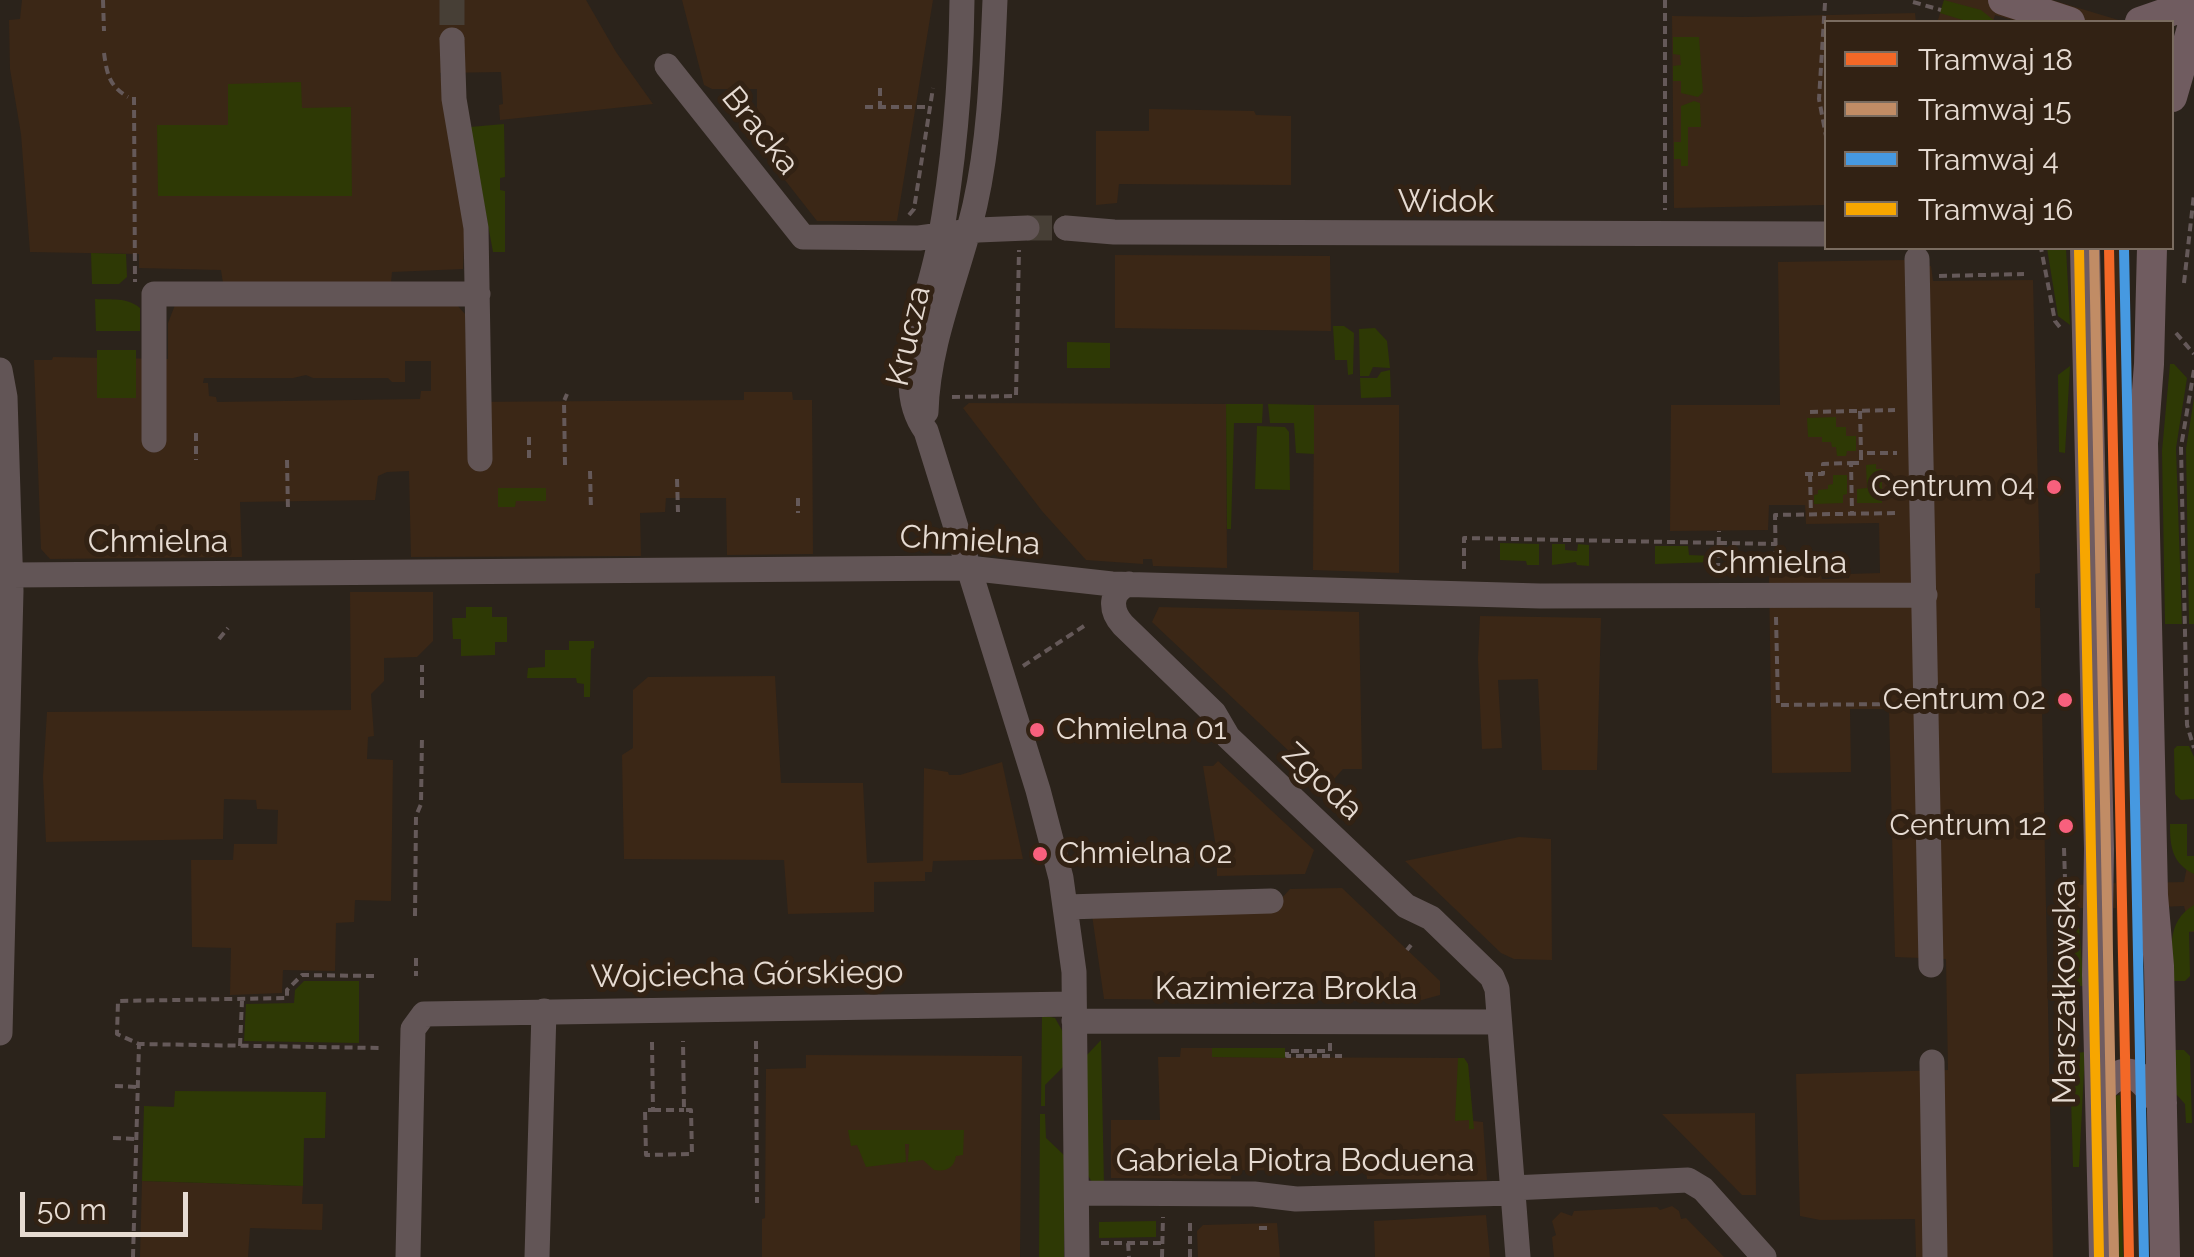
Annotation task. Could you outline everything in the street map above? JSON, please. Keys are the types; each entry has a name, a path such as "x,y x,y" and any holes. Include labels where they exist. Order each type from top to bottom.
{"main road":[{"path":"2145,20 2194,2"},
{"path":"2015,7 2063,20"},
{"path":"2174,90 2194,21"},
{"name":"Marszałkowska","path":"2085,250 2104,1257"},
{"path":"2152,250 2143,442 2152,896 2159,966 2165,1257"},
{"path":"2100,1090 2116,1076 2130,1073 2142,1078 2162,1103"}],"street":[{"name":"Krucza","path":"926,431 913,408 912,358 941,236 960,88 962,0"},
{"name":"Krucza","path":"926,431 930,367 983,166 993,66 994,0"},
{"path":"452,40 454,99 476,228 480,458"},
{"name":"Bracka","path":"667,66 803,237 941,236"},
{"name":"Widok","path":"1066,228 1114,232 1434,235 1824,234"},
{"path":"941,236 968,231 1023,239"},
{"path":"1918,268 1931,965"},
{"path":"154,440 154,294 478,294"},
{"path":"0,370 6,414 7,591 0,1033"},
{"path":"926,431 1052,837 1066,907 1074,1012 1077,1193 1086,1250"},
{"name":"Chmielna","path":"7,591 56,575 968,568 1129,584 1464,594 1924,595"},
{"name":"Zgoda","path":"1129,584 1116,592 1117,618 1214,713 1228,737 1256,764 1406,906 1431,918 1488,972 1497,989 1497,1022"},
{"path":"1066,907 1271,901"},
{"path":"537,1257 544,1010"},
{"name":"Wojciecha Górskiego","path":"408,1257 413,1029 421,1016 432,1012 544,1010 1074,1012"},
{"name":"Kazimierza Brokla","path":"1074,1012 1497,1022"},
{"path":"1497,1022 1518,1257"},
{"path":"1932,1062 1935,1257"},
{"path":"1512,1190 1688,1180 1703,1189 1764,1257"},
{"name":"Gabriela Piotra Boduena","path":"1077,1193 1254,1194 1296,1199 1512,1190"}],"path":[{"path":"103,0 104,31"},
{"path":"1664,0 1665,212"},
{"path":"1913,2 1941,10"},
{"path":"1824,125 1819,99 1825,3"},
{"path":"104,53 108,79 115,90 131,97 135,285 154,294"},
{"path":"906,226 914,209 934,80"},
{"path":"880,88 880,107"},
{"path":"865,107 930,107"},
{"path":"2184,283 2194,194"},
{"path":"947,397 1016,396 1023,239"},
{"path":"2039,250 2055,320 2062,330 2072,331"},
{"path":"1918,268 2024,274"},
{"path":"2170,330 2194,354"},
{"path":"2194,370 2181,447 2187,725 2194,748"},
{"path":"564,465 566,394"},
{"path":"1810,412 1921,409"},
{"path":"1811,514 1807,474 1822,474 1822,464 1861,462 1860,411"},
{"path":"196,432 196,460"},
{"path":"529,437 530,461"},
{"path":"1861,454 1922,452"},
{"path":"287,460 288,510"},
{"path":"1851,463 1852,514"},
{"path":"590,472 591,510"},
{"path":"677,479 678,512"},
{"path":"798,498 798,513"},
{"path":"1923,512 1776,515 1776,596 1778,705 1926,704"},
{"path":"1717,596 1720,531"},
{"path":"1464,594 1464,538 1776,544"},
{"path":"1019,668 1084,626"},
{"path":"218,639 228,628"},
{"path":"422,665 422,698"},
{"path":"416,916 416,816 421,804 422,736"},
{"path":"2064,848 2064,880"},
{"path":"2062,944 2065,914"},
{"path":"416,958 416,976"},
{"path":"374,976 302,975 286,990 287,998 118,1000 117,1034 139,1044 379,1048"},
{"path":"240,1046 242,1000"},
{"path":"1330,1039 1330,1051 1287,1052 1288,1056 1342,1056"},
{"path":"683,1041 684,1110"},
{"path":"756,1041 757,1203"},
{"path":"652,1042 653,1110"},
{"path":"133,1257 139,1044"},
{"path":"115,1086 138,1087"},
{"path":"645,1110 684,1110 692,1110 692,1154 646,1155 645,1110"},
{"path":"113,1138 136,1139"},
{"path":"1162,1257 1163,1216"},
{"path":"1189,1218 1190,1257"},
{"path":"1259,1228 1267,1228"},
{"path":"1128,1242 1128,1257"},
{"path":"1086,1250 1128,1242 1162,1242"}],"shaded area":[{"path":"22,0 586,0 653,104 500,120 501,72 440,73 465,227 463,269 392,272 391,283 223,283 221,270 139,268 139,254 30,252 21,134 10,69 9,20 20,19"},
{"path":"682,0 933,0 897,221 817,221 745,129 757,129 757,89 712,89 704,85"},
{"path":"1944,0 2052,0 2118,20 2013,20 1995,15 1994,20 1938,20"},
{"path":"1915,13 1916,20 1824,20 1824,205 1674,208 1672,16"},
{"path":"1149,109 1254,111 1256,115 1291,116 1291,185 1119,184 1117,203 1096,205 1096,131 1149,131"},
{"path":"2104,250 2123,250 2137,883 2184,882 2189,856 2194,856 2194,932 2184,906 2137,908 2144,1257 2123,1257 2116,908 2074,908 2071,914 2058,913 2058,880 2071,879 2075,885 2116,883"},
{"path":"1115,255 1330,256 1331,331 1115,328"},
{"path":"1905,260 1905,267 1931,266 1933,281 2033,280 2040,573 2035,574 2035,608 2040,608 2053,1257 1916,1257 1915,1219 1820,1220 1800,1216 1796,1074 1948,1070 1946,959 1895,957 1889,709 1850,709 1851,772 1772,773 1769,575 1821,575 1822,579 1832,579 1880,573 1879,523 1806,524 1805,505 1769,505 1768,530 1670,531 1671,405 1780,405 1778,262"},
{"path":"456,304 465,314 468,402 744,400 744,392 792,392 793,400 812,400 813,554 727,555 726,498 666,498 665,512 640,513 641,556 411,557 409,471 378,476 375,500 240,502 242,557 50,559 41,549 34,360 168,359 168,323 175,305","holes":["405,361 431,361 431,391 421,391 420,399 217,402 216,397 209,396 208,383 203,383 204,378 306,375 405,382"]},
{"path":"969,403 1226,404 1227,568 1153,566 1152,559 1143,559 1143,564 1086,560 1042,511 963,408"},
{"path":"1314,405 1399,405 1399,573 1313,570"},
{"path":"350,592 433,592 433,641 417,657 384,658 384,681 371,694 374,736 368,737 367,759 393,760 391,901 355,900 354,922 336,923 335,971 283,970 282,993 230,995 231,948 192,947 191,860 233,860 234,844 277,844 278,810 257,809 256,800 224,799 223,839 46,842 43,777 47,712 351,710"},
{"path":"1159,607 1359,612 1362,769 1343,769 1327,787 1152,622"},
{"path":"1480,616 1601,618 1597,770 1542,770 1538,679 1498,680 1502,748 1482,749"},
{"path":"775,676 781,783 863,783 867,863 923,861 924,768 960,775 1002,762 1023,859 933,861 932,872 925,872 925,881 874,882 874,912 788,914 784,860 624,859 622,755 633,748 633,690 648,677"},
{"path":"1218,761 1314,850 1305,874 1217,876 1203,766 1213,766"},
{"path":"1519,837 1551,839 1552,960 1514,959 1501,953 1405,861"},
{"path":"1342,888 1440,981 1440,995 1418,1001 1104,999 1092,915 1270,911 1290,889"},
{"path":"1181,1048 1212,1048 1213,1057 1464,1058 1468,1064 1473,1121 1483,1122 1487,1180 1367,1179 1366,1171 1232,1170 1231,1179 1111,1178 1111,1120 1160,1120 1158,1057 1180,1057"},
{"path":"806,1055 1022,1056 1020,1257 762,1257 766,1069 806,1068"},
{"path":"1755,1113 1756,1195 1742,1195 1662,1114"},
{"path":"142,1181 303,1186 302,1204 323,1204 322,1230 250,1228 248,1257 140,1257"},
{"path":"1672,1206 1724,1257 1554,1257 1552,1237 1556,1235 1552,1221 1561,1212 1572,1216 1574,1211 1657,1207 1660,1210"},
{"path":"1486,1215 1490,1257 1375,1257 1374,1221"},
{"path":"1277,1223 1280,1257 1198,1257 1197,1231 1203,1225"}],"green space":[{"path":"1944,0 1981,10 1994,20 1963,20 1940,13"},
{"path":"1673,37 1699,37 1703,92 1698,97 1681,93 1681,81 1673,81 1673,66 1681,65 1680,55 1673,54"},
{"path":"301,82 302,108 351,107 352,196 158,196 157,125 228,125 228,84"},
{"path":"1700,103 1701,127 1688,127 1688,166 1681,166 1681,159 1674,159 1674,142 1681,142 1681,106"},
{"path":"504,124 505,177 500,178 500,190 505,191 505,252 493,252 470,127"},
{"path":"2047,250 2066,250 2070,325 2058,316"},
{"path":"91,253 126,254 127,277 119,284 92,284"},
{"path":"95,299 135,304 140,308 140,331 96,331"},
{"path":"1333,326 1344,326 1354,333 1353,374 1348,375 1347,360 1335,360"},
{"path":"1375,328 1387,341 1390,368 1373,367 1369,376 1360,376 1359,329"},
{"path":"1067,342 1110,343 1110,368 1067,368"},
{"path":"97,350 136,350 136,398 97,398"},
{"path":"2170,364 2187,378 2176,448 2182,624 2165,624 2162,451"},
{"path":"2070,366 2065,453 2059,452 2058,375"},
{"path":"1390,370 1391,397 1361,398 1360,378 1377,378 1381,372"},
{"path":"2194,398 2194,624 2189,624 2186,449"},
{"path":"1226,404 1263,404 1262,423 1234,423 1231,529 1227,529"},
{"path":"1268,404 1314,405 1314,454 1296,453 1294,423 1270,423"},
{"path":"1836,417 1836,427 1846,427 1846,436 1856,436 1856,451 1847,451 1846,456 1837,456 1836,447 1831,442 1822,442 1822,437 1808,437 1807,418"},
{"path":"1257,426 1285,427 1289,432 1290,490 1255,489"},
{"path":"1876,464 1876,469 1882,469 1882,503 1857,503 1857,489 1867,488 1866,465"},
{"path":"1833,475 1847,475 1843,503 1814,504 1818,490 1833,484"},
{"path":"498,488 546,488 546,501 516,501 515,507 498,507"},
{"path":"1500,543 1539,544 1539,565 1500,560"},
{"path":"1552,544 1565,544 1565,550 1577,551 1578,544 1589,545 1589,566 1576,562 1552,565"},
{"path":"1655,546 1688,546 1689,555 1712,556 1712,562 1655,564"},
{"path":"466,607 492,607 492,617 507,617 507,642 495,642 495,655 461,656 461,639 453,639 452,618 466,618"},
{"path":"569,641 594,641 590,697 584,697 584,684 577,683 576,678 527,678 528,668 545,667 545,650 569,650"},
{"path":"2177,746 2189,746 2194,757 2194,799 2181,800 2175,794"},
{"path":"2170,824 2187,824 2187,856 2194,856 2194,874 2174,854"},
{"path":"2057,880 2075,880 2084,986 2071,981 2073,914 2057,912"},
{"path":"2194,905 2194,931 2189,932 2190,976 2185,981 2173,981 2174,929"},
{"path":"304,981 359,981 359,1043 244,1041 246,1004 294,1003 295,990"},
{"path":"1042,1015 1055,1018 1063,1032 1064,1066 1045,1085 1045,1106 1041,1106"},
{"path":"1101,1040 1104,1185 1092,1182 1087,1174 1086,1056"},
{"path":"1212,1048 1285,1048 1285,1058 1212,1057"},
{"path":"2174,1050 2184,1050 2190,1056 2192,1123 2186,1123 2185,1104 2175,1093"},
{"path":"2085,1052 2079,1167 2073,1167 2070,1062 2076,1053"},
{"path":"1458,1058 1464,1058 1468,1064 1474,1129 1469,1129 1469,1120 1455,1121"},
{"path":"175,1091 326,1092 325,1138 304,1138 303,1186 142,1181 144,1106 174,1107"},
{"path":"2120,1095 2123,1257 2114,1257 2113,1096"},
{"path":"1040,1114 1045,1114 1046,1138 1065,1156 1064,1257 1039,1257"},
{"path":"848,1130 964,1130 963,1155 956,1156 949,1168 934,1170 923,1160 908,1162 909,1144 905,1144 906,1162 866,1167 857,1145 851,1146"},
{"path":"1156,1221 1156,1237 1099,1238 1099,1222"}],"tunnel":[{"path":"452,0 452,40"},
{"path":"1027,228 1066,228"}],"tram line":[{"name":"16","path":"2079,250 2099,1257"},
{"name":"15","path":"2094,250 2114,1257"},
{"name":"18","path":"2109,250 2129,1257"},
{"name":"4","path":"2124,250 2144,1257"}],"place":[{"name":"Centrum 04","path":"2054,487"},
{"name":"Centrum 02","path":"2065,700"},
{"name":"Chmielna 01","path":"1037,730"},
{"name":"Centrum 12","path":"2066,826"},
{"name":"Chmielna 02","path":"1040,854"}]}
